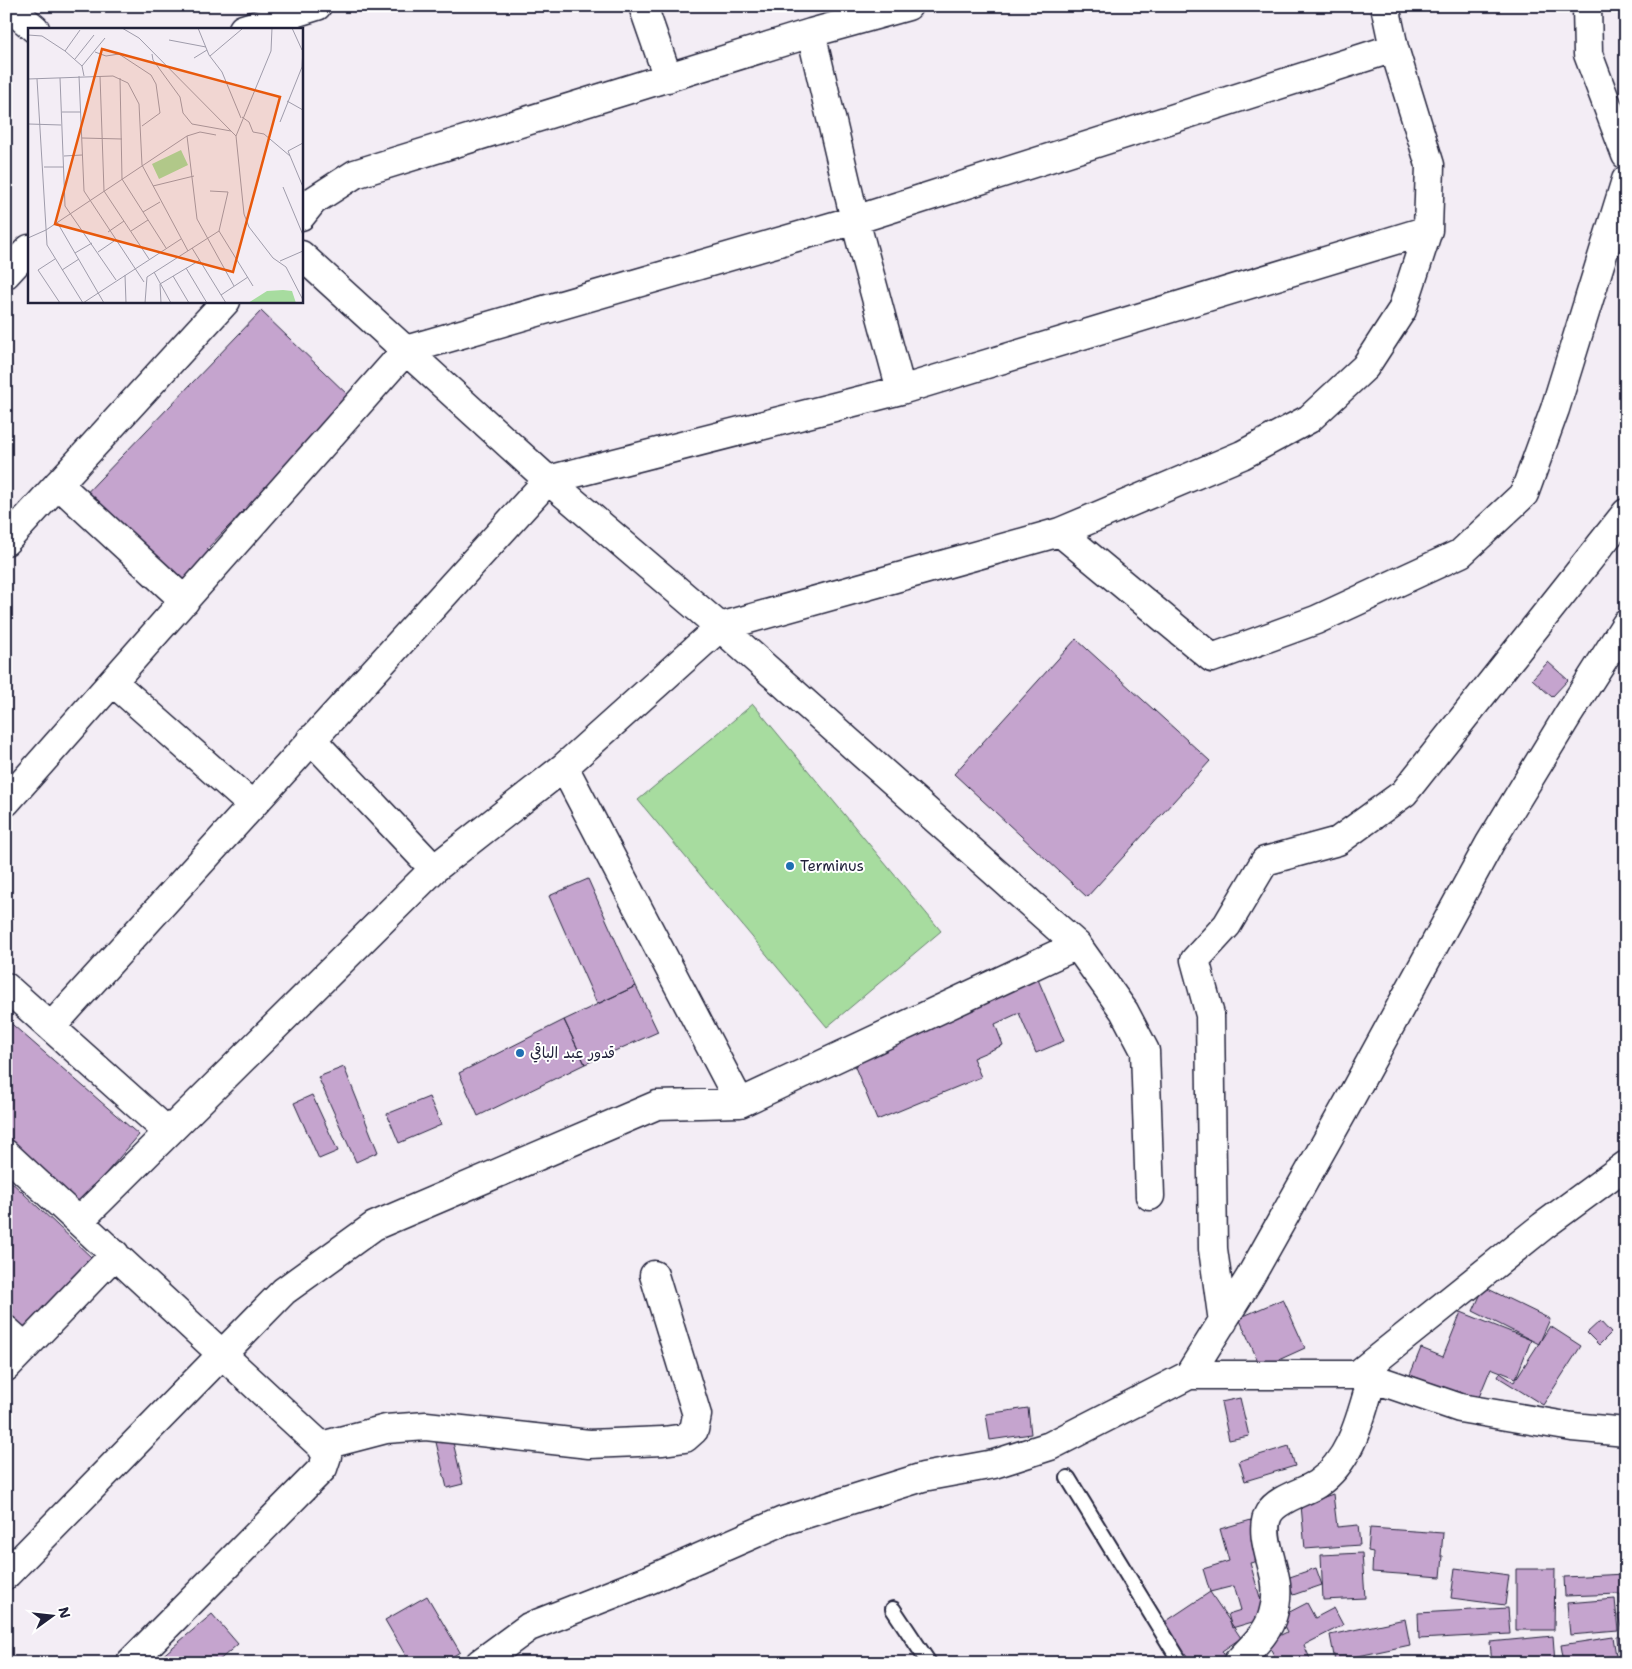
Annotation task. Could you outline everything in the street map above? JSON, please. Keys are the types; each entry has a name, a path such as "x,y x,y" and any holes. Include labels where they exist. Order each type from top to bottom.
{"street":[{"path":"246,28 316,6"},
{"path":"644,6 668,78"},
{"path":"302,215 313,201 355,174 811,32 908,6"},
{"path":"79,1221 434,869 564,767 720,627 1060,532 1242,455 1310,419 1365,367 1402,310 1428,230 1430,164 1394,48 1385,6"},
{"path":"1587,6 1588,54 1626,155"},
{"path":"811,32 855,220 901,390"},
{"path":"6,802 406,350 855,220 1394,48"},
{"path":"1060,532 1212,658 1316,620 1460,553 1524,494 1555,409 1626,180"},
{"path":"51,1027 548,480 901,390 1428,230"},
{"path":"6,274 28,250"},
{"path":"302,256 548,480 720,627 1078,945 1124,1011 1145,1051 1150,1196"},
{"path":"6,540 225,302"},
{"path":"58,484 185,601"},
{"path":"1223,1322 1213,1249 1210,1015 1196,960 1227,925 1265,861 1338,841 1404,793 1626,514"},
{"path":"1189,1375 1249,1279 1348,1103 1490,843 1626,624"},
{"path":"113,682 252,805"},
{"path":"311,740 434,869"},
{"path":"564,767 740,1103"},
{"path":"6,1575 284,1291 374,1226 657,1105 740,1103 1078,945"},
{"path":"6,987 168,1132"},
{"path":"6,1154 321,1446 327,1456 323,1468 130,1663"},
{"path":"1238,1663 1266,1630 1273,1616 1276,1583 1265,1524 1269,1513 1278,1504 1318,1484 1342,1458 1358,1427 1365,1377 1543,1226 1626,1165"},
{"path":"6,1367 16,1338 115,1254"},
{"path":"321,1446 386,1429 426,1426 589,1444 663,1441 685,1438 694,1430 696,1415 654,1275"},
{"path":"480,1663 529,1627 652,1579 782,1521 923,1476 994,1464 1050,1446 1189,1375 1365,1377 1460,1408 1572,1428 1626,1432"}],"lane":[{"path":"1068,1478 1181,1663"},
{"path":"893,1609 929,1663"}],"green space":[{"name":"Terminus","path":"753,704 941,931 827,1027 638,800"}],"building":[{"path":"261,311 351,398 207,549 214,556 175,597 77,503"},
{"path":"1076,639 1210,761 1087,897 954,774"},
{"path":"1548,662 1568,680 1552,697 1532,679"},
{"path":"588,879 636,986 597,1004 549,896"},
{"path":"1037,977 1064,1041 1036,1053 1019,1013 995,1024 1003,1045 973,1058 981,1077 877,1120 850,1055"},
{"path":"636,986 658,1032 585,1064 564,1020"},
{"path":"6,1019 139,1135 80,1203 6,1139"},
{"path":"564,1020 585,1064 478,1116 459,1073"},
{"path":"344,1067 378,1152 356,1162 318,1077"},
{"path":"312,1095 338,1151 319,1159 294,1103"},
{"path":"429,1097 441,1125 399,1143 387,1114"},
{"path":"6,1177 91,1257 21,1333 6,1319"},
{"path":"1484,1287 1550,1319 1539,1344 1473,1311"},
{"path":"1283,1299 1305,1348 1261,1368 1239,1318"},
{"path":"1461,1312 1531,1340 1516,1378 1491,1368 1477,1402 1410,1375 1421,1348 1443,1357"},
{"path":"1600,1321 1611,1333 1599,1345 1587,1333"},
{"path":"1550,1326 1581,1346 1543,1405 1498,1377 1500,1373 1514,1382"},
{"path":"1240,1398 1249,1436 1229,1440 1221,1402"},
{"path":"1028,1408 1031,1434 990,1440 986,1414"},
{"path":"451,1434 463,1484 447,1488 435,1438"},
{"path":"1289,1446 1295,1466 1245,1481 1239,1461"},
{"path":"1333,1494 1337,1527 1358,1525 1360,1545 1305,1549 1301,1505"},
{"path":"1251,1520 1263,1560 1250,1563 1266,1618 1232,1628 1228,1614 1241,1610 1234,1586 1210,1592 1203,1569 1229,1561 1220,1529"},
{"path":"1370,1528 1443,1533 1441,1577 1372,1572 1373,1552 1368,1551"},
{"path":"1362,1553 1365,1598 1323,1600 1321,1555"},
{"path":"1316,1568 1322,1585 1293,1595 1287,1578"},
{"path":"1455,1568 1509,1575 1505,1605 1451,1598"},
{"path":"1516,1569 1555,1569 1554,1630 1516,1630"},
{"path":"1626,1574 1626,1603 1620,1604 1620,1594 1565,1596 1564,1577"},
{"path":"1210,1592 1241,1638 1222,1651 1229,1663 1188,1663 1162,1624"},
{"path":"427,1596 460,1652 442,1663 410,1663 385,1620"},
{"path":"1615,1599 1618,1631 1570,1635 1567,1603"},
{"path":"1307,1603 1315,1618 1334,1608 1343,1625 1304,1645 1312,1663 1278,1663 1267,1642 1287,1632 1280,1617"},
{"path":"1508,1608 1510,1634 1419,1639 1418,1613"},
{"path":"1626,1613 1626,1630 1622,1631 1618,1615"},
{"path":"212,1614 238,1644 216,1663 154,1663"},
{"path":"1405,1619 1410,1645 1335,1661 1330,1635"},
{"path":"1553,1636 1555,1663 1482,1663 1492,1662 1490,1642"},
{"path":"1613,1637 1617,1662 1564,1663 1561,1645"},
{"path":"1617,1637 1626,1637 1626,1663 1619,1663"},
{"path":"1471,1656 1472,1663 1441,1663"}],"place":[{"name":"Terminus","path":"790,866"},
{"name":"قدور عبد الباقي","path":"520,1053"}]}
